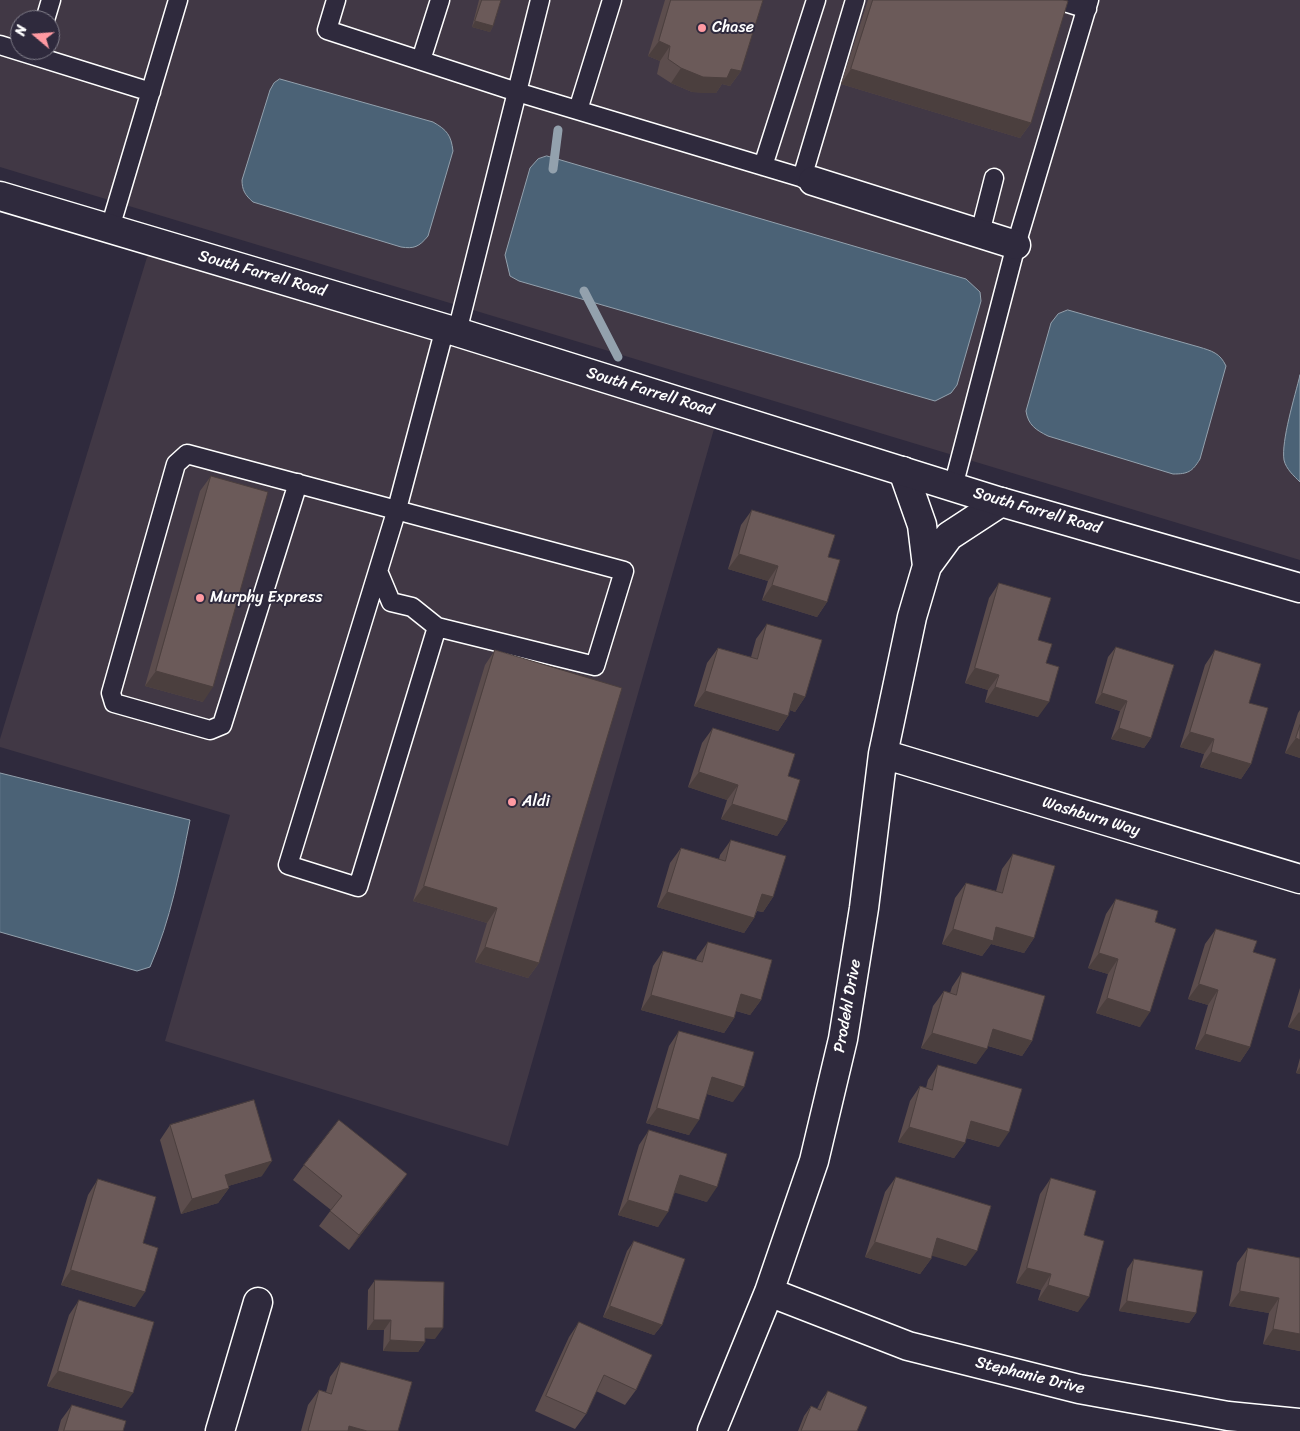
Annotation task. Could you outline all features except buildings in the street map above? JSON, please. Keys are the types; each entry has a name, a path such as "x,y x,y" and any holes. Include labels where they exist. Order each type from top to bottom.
{"street":[{"path":"807,180 1016,245"},
{"name":"South Farrell Road","path":"0,196 451,330 1001,502 1300,588"},
{"name":"Prodehl Drive","path":"903,471 922,525 927,566"},
{"name":"Prodehl Drive","path":"712,1431 769,1292 814,1161 843,1039 864,908 883,754 912,617 927,566 948,536 1001,502"},
{"name":"Washburn Way","path":"883,754 1300,879"},
{"name":"Stephanie Drive","path":"769,1292 908,1346 1079,1389 1228,1416 1300,1423"},
{"path":"220,1431 258,1302"}],"lane":[{"path":"110,228 178,0"},
{"path":"336,0 327,30 517,92 807,180 855,0"},
{"path":"421,60 440,0"},
{"path":"437,628 358,887 288,865 451,330 517,92 540,0"},
{"path":"578,110 612,0"},
{"path":"763,166 816,0"},
{"path":"953,487 1016,245 1088,4 1058,0"},
{"path":"57,60 151,92"},
{"path":"980,233 994,178"},
{"path":"298,483 222,725 210,730 114,703 111,693 176,464 187,454 298,483 396,509 624,571 595,666 437,628 412,607 391,602 378,570"}],"shaded area":[{"path":"0,0 1300,0 1300,560 0,167"},
{"path":"148,254 716,422 508,1146 165,1041 230,815 0,747 0,739"}],"water":[{"path":"280,79 433,122 445,130 451,141 453,151 428,236 422,243 409,248 401,247 253,202 248,197 243,190 242,180 270,90 274,83"},
{"path":"547,156 966,279 980,292 981,301 957,385 951,393 935,401 519,281 510,276 505,255 530,168 538,159"},
{"path":"1068,310 1204,348 1221,358 1226,366 1200,459 1195,467 1186,473 1173,474 1048,436 1036,429 1031,423 1026,411 1051,323 1058,314"},
{"path":"1300,375 1300,482 1286,466 1284,452 1286,430"},
{"path":"0,773 190,820 169,913 150,967 137,971 0,932"}],"waterway":[{"path":"553,169 558,130"},
{"path":"584,291 618,357"}],"place":[{"name":"Chase","path":"702,28"},
{"name":"Murphy Express","path":"200,598"},
{"name":"Aldi","path":"512,802"}]}
